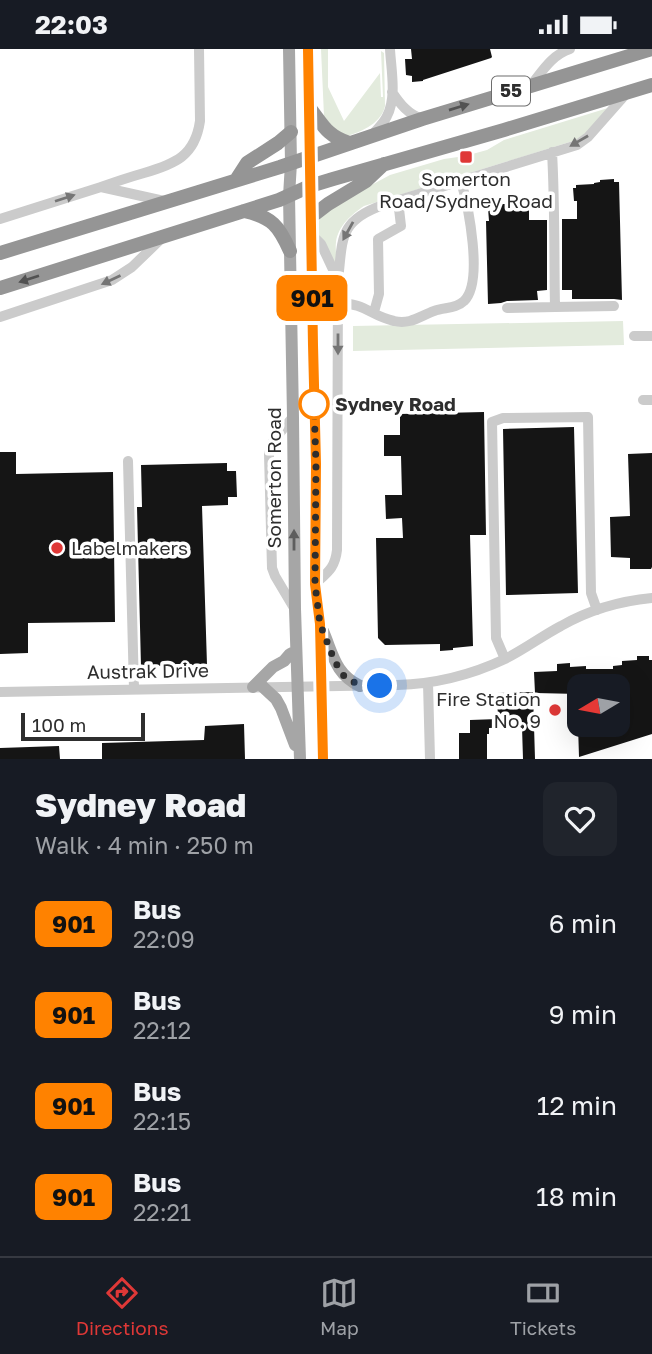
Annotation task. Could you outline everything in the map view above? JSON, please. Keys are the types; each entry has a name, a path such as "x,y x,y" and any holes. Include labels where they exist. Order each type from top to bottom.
{"highway":[{"name":"55","path":"0,253 652,49"},
{"name":"55","path":"0,288 289,196 310,186 652,85"},
{"path":"309,107 329,134 349,143"},
{"path":"236,180 247,163 290,132"},
{"path":"311,217 366,181 385,163"},
{"path":"242,211 260,215 272,223 282,233 290,251"}],"main road":[{"name":"Somerton Road","path":"289,49 295,609 300,759"},
{"path":"308,49 316,464 315,584 320,624 323,759"},
{"path":"320,624 340,671 360,686"},
{"path":"296,651 273,667 258,687 276,699 290,728 300,759"}],"street":[{"path":"0,219 164,168 183,157 191,148 200,121 199,49"},
{"path":"371,136 388,115 392,91 390,49"},
{"path":"532,85 554,57 570,49"},
{"path":"392,91 403,107 422,119"},
{"path":"315,584 332,569 337,550 338,281 341,246 347,229 353,221 369,210 577,145 588,137 626,93"},
{"path":"552,152 555,307"},
{"path":"338,303 353,303 393,321 411,321 433,311 461,304 468,298 473,280 472,242 467,200 461,181"},
{"path":"101,187 168,202"},
{"path":"374,312 379,294 378,239 401,226 398,200"},
{"path":"311,234 321,244 338,281"},
{"path":"0,317 112,280 132,267 164,237"},
{"path":"507,308 614,306"},
{"path":"635,336 652,336"},
{"path":"293,417 273,441 270,454 272,568 295,609"},
{"path":"505,659 496,638 492,422 503,418 588,417 591,593 597,610"},
{"path":"128,461 134,689"},
{"name":"Austrak Drive","path":"0,692 428,683 454,678 505,659 559,627 597,610 620,602 652,598"},
{"path":"428,683 430,759"}],"shaded area":[{"path":"321,49 328,49 328,87 344,121 380,73 383,97 381,51 384,53 385,106 379,118 368,127 341,138 324,116"},
{"path":"608,108 585,135 576,140 364,206 350,217 337,236 337,266 319,235 317,227 325,210 390,175 487,150 504,140"},
{"path":"623,321 624,345 353,351 353,326"}],"building":[{"path":"411,49 490,49 492,57 423,81 412,82 412,76 406,75 405,59 412,59"},
{"path":"614,179 614,182 619,182 622,300 572,299 572,290 562,290 562,219 577,219 577,201 574,201 573,188 576,188 576,185"},
{"path":"491,204 526,207 526,210 529,210 529,220 547,220 547,290 537,291 538,300 488,304 486,221 489,221 488,208"},
{"path":"484,412 486,535 470,535 473,646 440,651 440,644 385,645 378,638 376,538 403,538 402,518 386,519 385,495 402,495 401,456 384,456 384,435 400,435 400,414"},
{"path":"574,427 578,593 506,595 503,429"},
{"name":"Labelmakers","path":"0,452 16,452 16,474 113,472 115,622 28,623 28,653 0,654"},
{"path":"652,453 652,567 630,569 630,558 611,557 610,517 630,516 628,454"},
{"path":"227,463 227,471 236,471 237,497 228,497 228,505 202,506 207,665 141,666 137,507 142,507 141,465"},
{"path":"637,656 649,656 649,660 652,660 652,734 579,757 578,737 630,737 630,674 567,674 567,694 535,693 534,672 557,671 557,664 570,663 570,667 613,669 613,666 622,665 622,661 637,660"},
{"path":"533,692 535,759 523,759 522,727 489,728 487,759 459,759 459,733 470,733 470,720 498,719 497,693"},
{"path":"244,724 245,759 102,759 102,743 204,740 205,726"},
{"path":"59,746 60,759 0,759 0,748"}],"bus line":[{"name":"901","path":"308,49 316,464 315,584 320,624 323,759"}],"place":[{"name":"Somerton Road/Sydney Road","path":"466,157"},
{"name":"Sydney Road","path":"314,404"},
{"name":"Labelmakers","path":"57,548"},
{"name":"Fire Station No. 9","path":"555,710"}],"route":[{"path":"314,404 315,584 320,624 335,662 344,676 360,686 380,686"}]}
